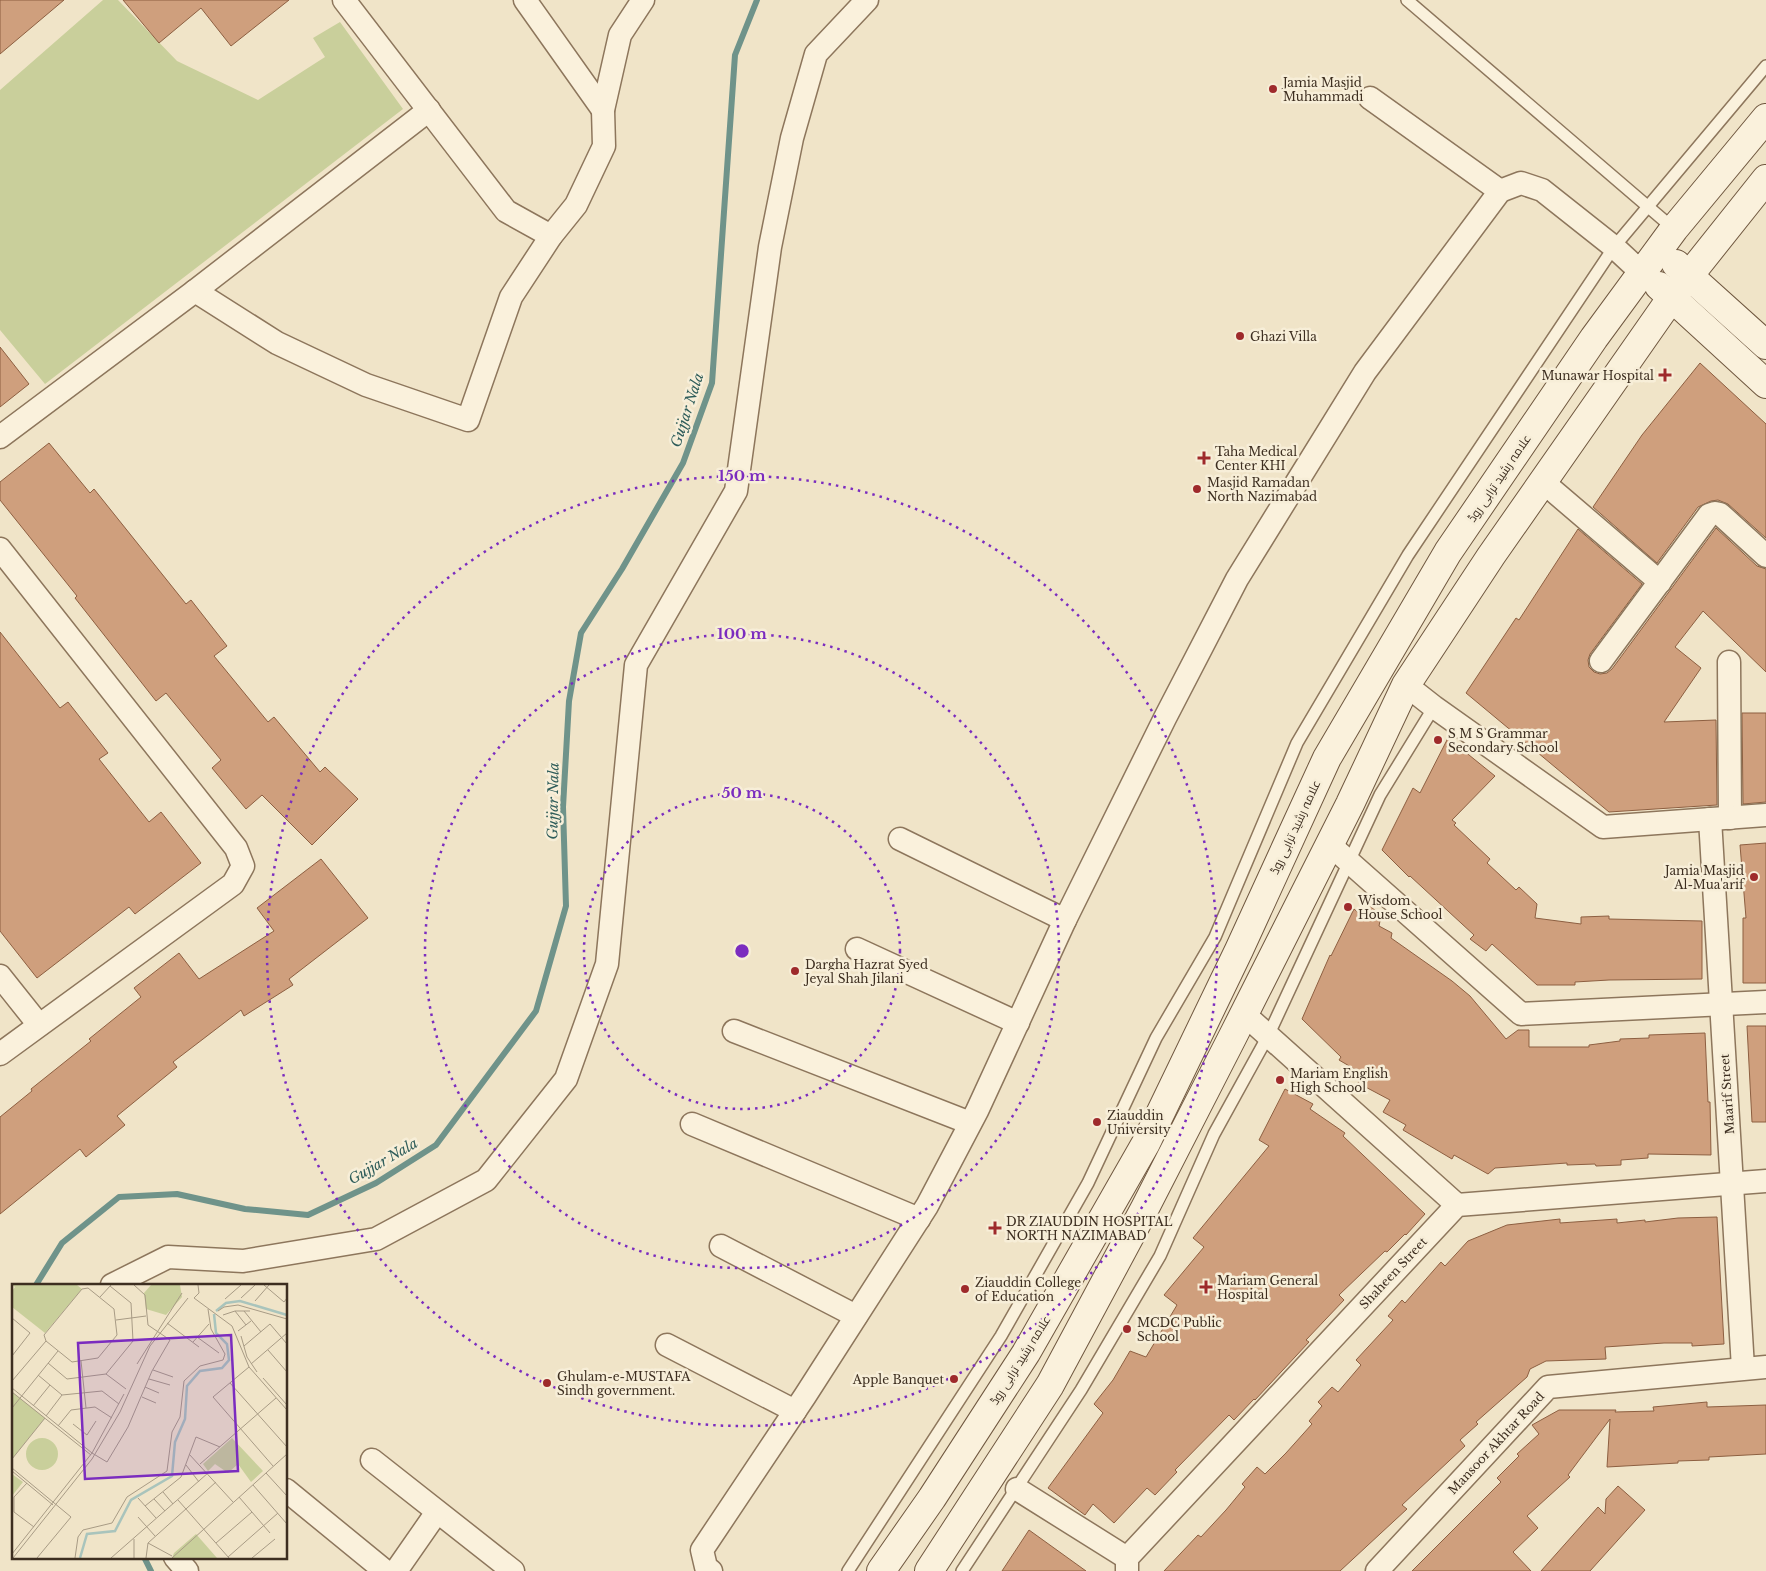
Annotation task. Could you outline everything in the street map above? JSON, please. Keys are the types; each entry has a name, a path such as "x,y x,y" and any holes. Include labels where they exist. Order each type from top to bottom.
{"main road":[{"name":"علامہ رشید ترابی روڈ","path":"880,1571 932,1498 1026,1353 1146,1143 1239,950 1326,758 1448,552 1594,338 1666,240 1766,118"},
{"path":"929,1571 1050,1385 1145,1208 1244,1014 1340,852 1406,685 1491,556 1672,297 1766,179"},
{"path":"1666,240 1689,275 1766,345"},
{"path":"1642,273 1672,297 1766,384"}],"street":[{"path":"344,0 506,211 551,236"},
{"path":"525,0 603,110"},
{"path":"195,291 277,343 358,381 468,420 511,297 551,236 576,205 604,146 603,110 620,35 643,0"},
{"path":"114,1284 168,1256 243,1262 376,1239 486,1180 566,1079 607,964 636,665 736,491 770,247 792,138 816,54 867,0"},
{"path":"1370,98 1500,191"},
{"path":"0,437 195,291 429,110"},
{"path":"712,1571 706,1567 702,1550 795,1411 919,1219 970,1123 1065,920 1165,718 1237,579 1365,372 1500,191 1521,183 1542,190 1614,247 1642,273"},
{"path":"1543,482 1660,582"},
{"path":"1600,661 1709,515 1720,514 1766,556"},
{"path":"0,549 236,848 243,866 233,884 0,1054"},
{"name":"Maarif Street","path":"1729,662 1720,819 1721,1005 1743,1368"},
{"path":"1406,685 1603,827 1766,816"},
{"path":"900,839 1065,920"},
{"path":"1340,852 1522,1014 1766,1002"},
{"path":"857,948 1018,1023"},
{"path":"0,976 39,1025"},
{"path":"1244,1014 1457,1205 1766,1181"},
{"path":"734,1031 970,1123"},
{"path":"692,1124 919,1219"},
{"name":"Shaheen Street","path":"1127,1565 1457,1205"},
{"path":"721,1246 856,1316"},
{"path":"667,1345 795,1411"},
{"name":"Mansoor Akhtar Road","path":"1376,1571 1548,1387 1766,1367"},
{"path":"372,1460 513,1571"},
{"path":"1016,1489 1127,1565"},
{"path":"288,1492 385,1571"},
{"path":"396,1571 437,1512"},
{"path":"176,1558 187,1571"}],"lane":[{"path":"1407,0 1648,207 1666,240"},
{"path":"848,1571 1001,1336 1088,1183 1156,1038 1215,937 1297,743 1408,555 1614,247 1766,66"},
{"path":"962,1571 1081,1390 1160,1256 1214,1134 1268,1036 1340,852 1380,795 1434,707"}],"green space":[{"path":"103,0 118,0 177,61 258,100 325,57 313,38 340,22 403,109 45,384 0,330 0,90"}],"building":[{"path":"0,0 64,0 0,54"},
{"path":"123,0 289,0 231,46 201,8 159,43"},
{"path":"0,347 29,384 0,407"},
{"path":"1700,363 1766,424 1766,538 1728,504 1718,500 1711,501 1698,507 1657,563 1593,507 1642,435"},
{"path":"49,443 90,493 94,489 186,604 191,600 227,646 214,656 268,722 274,717 320,772 325,767 358,799 312,845 262,795 246,809 212,768 221,760 166,693 156,701 75,598 77,596 0,500 0,482"},
{"path":"1716,528 1757,566 1766,569 1766,672 1703,611 1675,647 1701,668 1664,722 1716,720 1717,805 1609,812 1466,693 1516,618 1519,620 1578,529 1642,584 1590,654 1588,660 1589,667 1594,672 1600,674 1607,673 1612,669"},
{"path":"0,632 60,708 68,702 108,753 99,759 149,822 161,812 201,863 135,914 129,907 37,978 0,931"},
{"path":"1742,713 1766,713 1766,802 1743,804"},
{"path":"1448,738 1495,776 1452,820 1456,823 1454,825 1490,859 1487,863 1516,890 1519,887 1537,904 1535,918 1581,924 1581,917 1609,916 1609,919 1702,921 1702,979 1609,980 1575,982 1575,985 1537,985 1492,944 1486,951 1470,939 1474,935 1409,877 1382,850 1413,788 1420,793"},
{"path":"1766,843 1766,983 1743,983 1743,918 1746,918 1740,845"},
{"path":"321,859 368,918 289,979 293,985 244,1016 241,1010 173,1062 177,1067 117,1116 125,1125 86,1157 80,1149 0,1214 0,1117 32,1091 31,1089 91,1041 89,1039 141,997 134,988 179,953 199,979 274,931 257,908"},
{"path":"1369,905 1381,916 1379,926 1392,933 1391,938 1470,996 1506,1039 1518,1030 1529,1030 1529,1047 1589,1047 1589,1045 1620,1041 1620,1039 1649,1038 1649,1035 1705,1033 1708,1102 1710,1102 1711,1155 1648,1154 1648,1158 1621,1160 1621,1165 1567,1165 1567,1163 1495,1168 1488,1174 1454,1155 1452,1159 1403,1130 1406,1125 1383,1112 1390,1100 1358,1083 1363,1074 1339,1060 1341,1057 1302,1019 1330,955 1354,909 1361,915"},
{"path":"1747,1026 1766,1026 1766,1122 1752,1122"},
{"path":"1285,1089 1313,1104 1310,1109 1345,1133 1343,1136 1425,1214 1406,1235 1387,1252 1385,1251 1339,1295 1344,1300 1306,1340 1309,1342 1255,1400 1234,1420 1229,1415 1175,1470 1177,1472 1155,1495 1147,1488 1114,1523 1093,1504 1085,1515 1048,1488 1103,1413 1094,1404 1113,1380 1130,1351 1146,1357 1177,1305 1164,1295 1204,1247 1193,1238 1269,1146 1259,1140"},
{"path":"1717,1217 1724,1344 1692,1346 1692,1343 1664,1343 1605,1347 1606,1359 1546,1361 1530,1369 1527,1377 1476,1422 1478,1424 1460,1440 1465,1446 1402,1505 1407,1509 1340,1571 1164,1571 1198,1535 1201,1537 1226,1510 1245,1487 1242,1484 1257,1467 1265,1474 1286,1453 1312,1424 1309,1421 1322,1406 1318,1402 1332,1387 1338,1392 1361,1365 1356,1360 1393,1320 1388,1316 1402,1300 1405,1303 1441,1262 1445,1266 1468,1241 1507,1225 1560,1219 1560,1223 1617,1219 1617,1223"},
{"path":"1707,1402 1707,1407 1766,1405 1766,1454 1709,1457 1709,1460 1678,1461 1678,1463 1607,1467 1610,1419 1568,1475 1570,1477 1527,1516 1538,1528 1513,1552 1531,1571 1412,1571 1501,1482 1497,1478 1519,1456 1517,1454 1539,1434 1532,1425 1559,1410 1654,1411 1653,1407"},
{"path":"1618,1486 1645,1510 1590,1571 1541,1571 1598,1507 1605,1514 1606,1499"},
{"path":"1029,1530 1086,1571 1002,1571"}],"waterway":[{"name":"Gujjar Nala","path":"37,1284 62,1243 119,1197 177,1194 245,1209 308,1215 376,1183 436,1145 536,1011 566,906 563,807 569,701 581,633 622,569 683,463 712,383 735,55 757,0"},
{"name":"Gujjar Nala","path":"144,1558 151,1571"}],"place":[{"name":"Jamia Masjid Muhammadi","path":"1273,89"},
{"name":"Ghazi Villa","path":"1240,336"},
{"name":"Munawar Hospital","path":"1665,375"},
{"name":"Taha Medical Center KHI","path":"1204,458"},
{"name":"Masjid Ramadan North Nazimabad","path":"1197,489"},
{"name":"S M S Grammar Secondary School","path":"1438,740"},
{"name":"Jamia Masjid Al-Mua'arif","path":"1754,877"},
{"name":"Wisdom House School","path":"1348,907"},
{"name":"Dargha Hazrat Syed Jeyal Shah Jilani","path":"795,971"},
{"name":"Mariam English High School","path":"1280,1080"},
{"name":"Ziauddin University","path":"1097,1122"},
{"name":"DR ZIAUDDIN HOSPITAL NORTH NAZIMABAD","path":"995,1228"},
{"name":"Mariam General Hospital","path":"1206,1287"},
{"name":"Ziauddin College of Education","path":"965,1289"},
{"name":"MCDC Public School","path":"1127,1329"},
{"name":"Apple Banquet","path":"954,1379"},
{"name":"Ghulam-e-MUSTAFA Sindh government.","path":"547,1383"}]}
